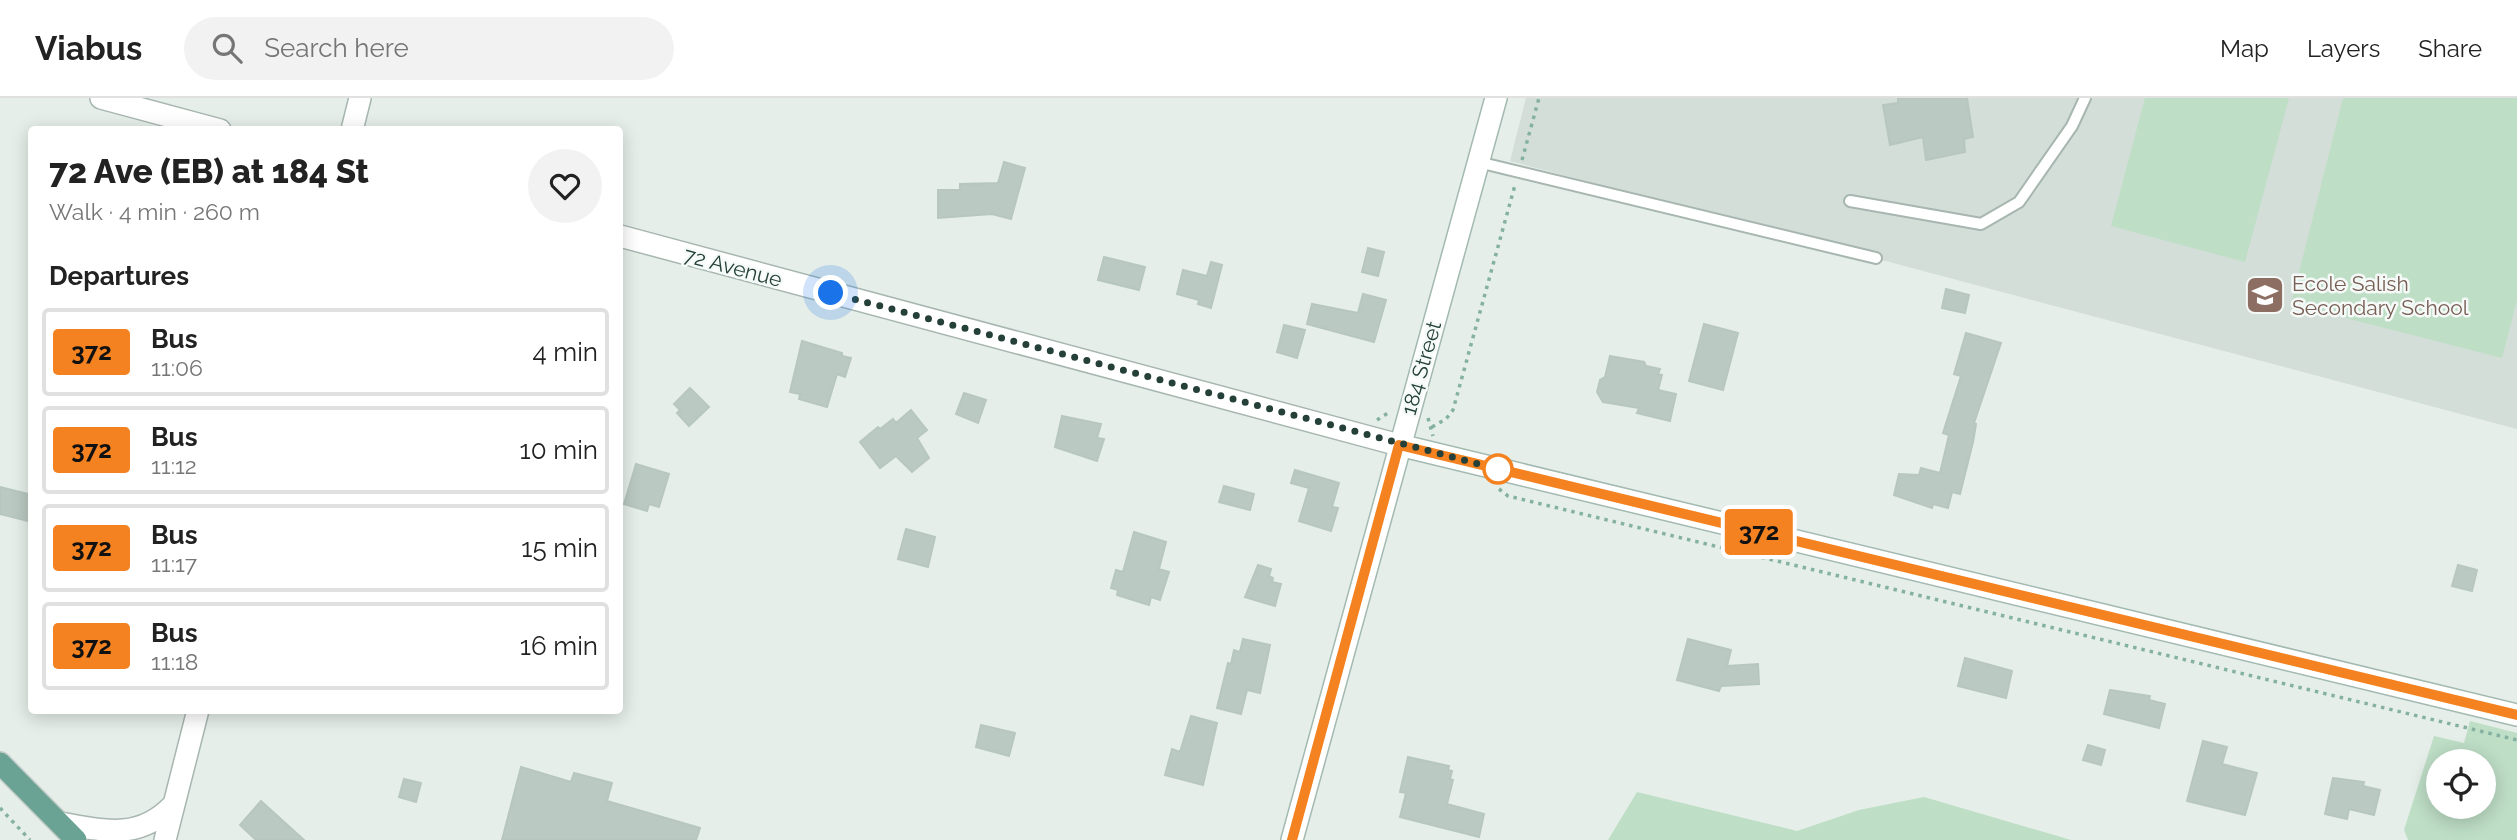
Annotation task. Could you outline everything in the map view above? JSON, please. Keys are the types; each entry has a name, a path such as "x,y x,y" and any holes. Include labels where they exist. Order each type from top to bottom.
{"main road":[{"path":"102,98 205,126"},
{"path":"353,126 360,98"},
{"name":"184 Street","path":"1292,840 1496,98"},
{"name":"72 Avenue","path":"623,237 1399,445 2517,715"},
{"path":"165,840 197,714"},
{"path":"0,763 76,840"},
{"path":"60,823 109,832 142,829 160,819 172,806"}],"lane":[{"path":"1850,201 1981,225 2019,202 2072,126 2085,98"},
{"path":"1478,162 1876,258"}],"path":[{"path":"1523,157 1539,98"},
{"path":"1432,427 1446,419 1453,410 1516,183"},
{"path":"1377,420 1395,408"},
{"path":"1430,418 1434,434"},
{"path":"1495,486 1508,496 2517,740"},
{"path":"0,808 30,840"}],"shaded area":[{"name":"Ecole Salish Secondary School","path":"1526,98 2517,98 2517,429 1510,161"}],"green space":[{"path":"2145,98 2289,98 2245,262 2111,226"},
{"path":"2343,98 2517,98 2517,300 2502,358 2291,304"},
{"path":"2470,721 2517,733 2517,840 2408,840 2404,830 2426,761 2426,819 2496,819 2496,749 2430,749 2434,736 2464,743"},
{"path":"1637,792 1797,831 1859,810 1924,797 2071,840 1608,840"}],"building":[{"path":"1898,98 1967,98 1973,137 1964,139 1965,152 1926,160 1923,137 1890,145 1883,105 1898,103"},
{"path":"1004,162 1025,168 1011,219 992,214 938,218 938,190 960,190 960,184 998,183"},
{"path":"1368,248 1384,252 1378,276 1362,272"},
{"path":"1104,257 1145,267 1139,290 1098,280"},
{"path":"1211,262 1222,265 1211,308 1198,304 1199,300 1177,294 1183,270 1207,276"},
{"path":"1946,289 1969,295 1965,313 1942,308"},
{"path":"1363,294 1386,300 1374,342 1307,324 1312,304 1358,313"},
{"path":"1704,324 1738,333 1723,390 1689,381"},
{"path":"1284,325 1305,330 1297,358 1277,352"},
{"path":"1966,333 2001,343 1974,423 1973,442 1960,494 1952,492 1948,508 1933,504 1932,508 1894,495 1899,474 1919,475 1921,468 1940,473 1949,435 1943,433 1961,376 1954,374"},
{"path":"802,341 851,358 845,377 837,374 827,407 799,399 800,394 790,392"},
{"path":"1610,356 1644,362 1646,366 1660,369 1658,374 1662,375 1658,390 1676,394 1670,421 1637,413 1639,408 1603,402 1597,392 1600,380 1605,377"},
{"path":"690,388 709,407 689,426 677,413 680,410 674,404"},
{"path":"964,393 986,400 978,423 956,414"},
{"path":"911,410 927,430 917,438 929,458 912,472 896,456 880,468 860,442 878,427 880,429 893,419 896,423"},
{"path":"1062,416 1101,424 1097,438 1104,439 1097,461 1055,447"},
{"path":"636,464 669,474 659,507 649,504 647,511 624,504"},
{"path":"1295,470 1339,483 1332,507 1338,508 1331,531 1299,521 1309,488 1291,483"},
{"path":"1224,486 1254,494 1250,510 1219,502"},
{"path":"0,487 28,494 28,521 0,514"},
{"path":"906,529 935,537 928,567 898,559"},
{"path":"1134,532 1166,542 1159,569 1169,572 1160,600 1151,597 1149,605 1117,595 1118,590 1111,588 1116,570 1123,572"},
{"path":"1258,565 1271,569 1269,576 1273,578 1272,582 1281,584 1275,606 1245,597"},
{"path":"2458,565 2477,570 2472,591 2452,586"},
{"path":"1243,639 1270,645 1260,693 1247,690 1241,714 1217,708 1228,663 1231,664 1234,650 1240,652"},
{"path":"1688,639 1731,650 1727,666 1758,664 1759,684 1721,686 1719,691 1677,680"},
{"path":"1965,658 2012,671 2006,698 1958,686"},
{"path":"2110,690 2150,696 2149,700 2165,704 2159,728 2104,714"},
{"path":"1191,716 1217,723 1203,785 1165,775 1172,749 1180,752"},
{"path":"981,725 1015,733 1009,756 976,747"},
{"path":"2203,741 2227,747 2222,764 2257,773 2245,815 2187,801"},
{"path":"2088,745 2105,750 2101,765 2083,760"},
{"path":"1408,757 1449,766 1448,770 1452,771 1450,779 1453,780 1447,804 1484,814 1479,837 1400,817 1406,793 1400,792"},
{"path":"521,767 571,782 574,773 612,783 607,801 700,828 696,840 502,840"},
{"path":"2333,778 2364,782 2363,786 2380,790 2374,815 2349,809 2347,819 2325,814"},
{"path":"404,779 421,783 416,802 399,797"},
{"path":"261,801 304,840 256,840 240,825"}],"bus line":[{"name":"372","path":"1292,840 1399,445 2517,715"}],"place":[{"name":"Ecole Salish Secondary School","path":"2265,295"}],"route":[{"path":"831,293 1498,469"}]}
